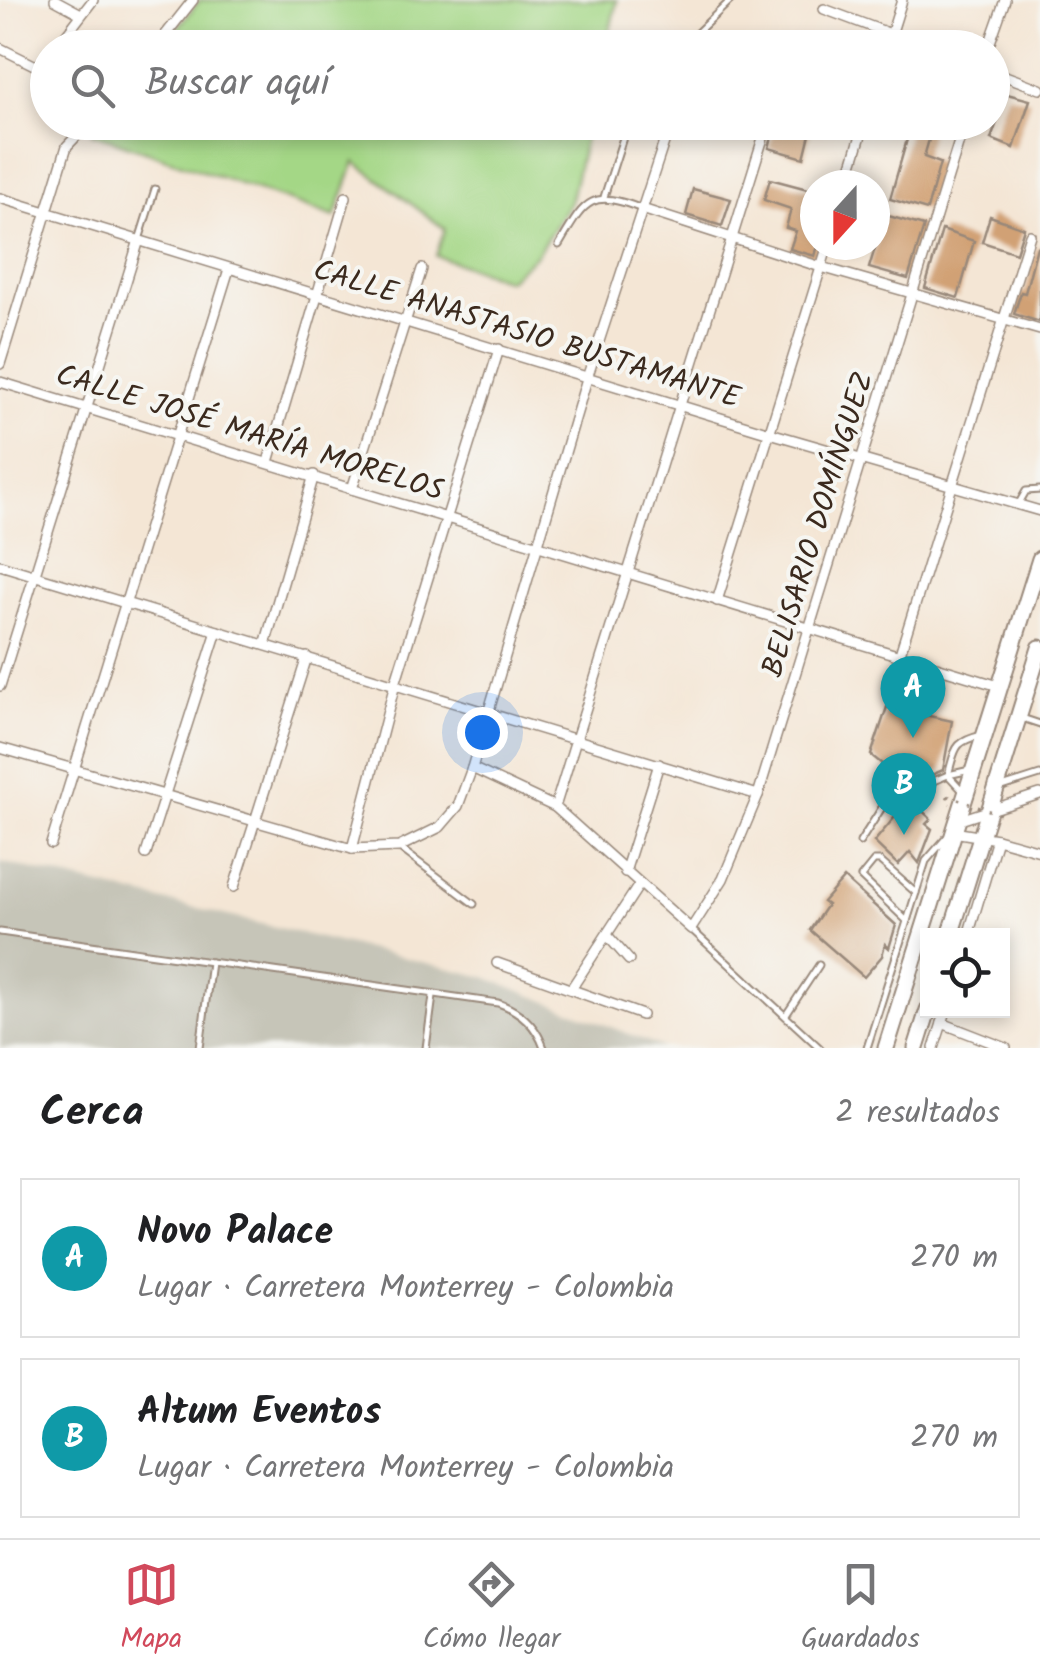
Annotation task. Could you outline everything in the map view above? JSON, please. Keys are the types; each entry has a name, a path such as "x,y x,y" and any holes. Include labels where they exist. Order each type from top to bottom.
{"main road":[{"path":"886,1048 1040,558"},
{"path":"953,928 989,837 990,810 1040,651"},
{"path":"916,1048 925,1018"}],"street":[{"path":"55,0 82,14"},
{"path":"70,30 92,0"},
{"path":"169,30 192,0"},
{"path":"893,30 902,0"},
{"path":"994,30 1005,0"},
{"path":"824,9 881,30"},
{"path":"0,48 30,64"},
{"path":"1010,78 1040,89"},
{"path":"0,364 66,146 72,140"},
{"path":"0,748 352,849 399,847 423,838 452,814 472,768 588,375 666,140"},
{"path":"555,807 762,140"},
{"path":"851,170 860,140"},
{"name":"BELISARIO DOMÍNGUEZ","path":"691,929 723,879 758,795 960,140"},
{"path":"268,462 346,196"},
{"name":"CALLE ANASTASIO BUSTAMANTE","path":"0,198 1040,512"},
{"path":"642,210 1040,330"},
{"path":"899,657 1030,235"},
{"path":"0,686 139,240"},
{"path":"718,600 824,260"},
{"path":"51,844 229,269"},
{"path":"352,488 422,270"},
{"path":"352,849 396,684 499,349"},
{"name":"CALLE JOSÉ MARÍA MORELOS","path":"0,382 1002,687"},
{"path":"265,644 314,475"},
{"path":"0,565 758,795"},
{"path":"146,854 218,630"},
{"path":"234,887 307,657"},
{"path":"626,872 659,764"},
{"path":"472,768 555,807 691,929"},
{"path":"955,826 1040,794"},
{"path":"955,826 1040,852"},
{"path":"970,928 989,837"},
{"path":"571,989 639,885"},
{"path":"607,935 629,960"},
{"path":"497,963 642,1016"},
{"path":"934,1048 944,1018"},
{"path":"942,1023 1006,1048"}],"lane":[{"path":"700,30 731,0"},
{"path":"604,197 622,140"},
{"path":"139,240 155,189"},
{"path":"559,245 587,203 604,197 642,210"},
{"path":"1018,504 1026,491 1040,490"},
{"path":"1019,717 1040,724"},
{"path":"948,775 959,742 985,734"},
{"path":"860,842 886,802 948,775 973,769"},
{"path":"948,775 965,794"},
{"path":"996,789 1040,775"},
{"path":"867,1048 931,852 955,826"},
{"path":"399,847 474,904"},
{"path":"907,921 862,880 862,874 880,860 916,893"},
{"path":"691,929 820,1048"},
{"path":"0,932 508,1007 535,1027 544,1048"},
{"path":"200,1048 211,962"},
{"path":"786,1015 819,966"},
{"path":"426,1048 433,995"}],"path":[{"path":"948,796 1007,816"}],"shaded area":[{"path":"0,862 485,977 664,1048 0,1048"}],"green space":[{"path":"200,0 617,0 610,30 176,30"},
{"path":"112,140 584,140 570,203 536,255 508,280 436,256 445,229 355,162 335,217"}],"building":[{"path":"1010,95 1030,100 1014,148 994,140 1010,140"},
{"path":"771,140 808,140 804,158 769,148"},
{"path":"907,140 929,140 924,157 940,163 927,210 890,199"},
{"path":"770,179 800,187 800,252 790,249 796,231 786,228 791,209 764,200"},
{"path":"693,189 731,199 722,226 686,215"},
{"path":"890,216 924,226 908,279 869,268 871,260 890,260"},
{"path":"990,216 1024,228 1016,253 982,242"},
{"path":"942,230 974,241 958,298 925,288"},
{"path":"1037,247 1040,322 1014,314 1021,292 1025,293"},
{"path":"887,707 952,721 943,770 908,785 871,755"},
{"path":"910,799 931,819 926,824 932,829 919,863 910,852 898,865 874,842"},
{"path":"844,878 896,925 889,948 885,944 882,956 864,977 810,930 827,905 823,902"}],"place":[{"name":"Novo Palace","path":"913,738"},
{"name":"Altum Eventos","path":"904,835"}]}
